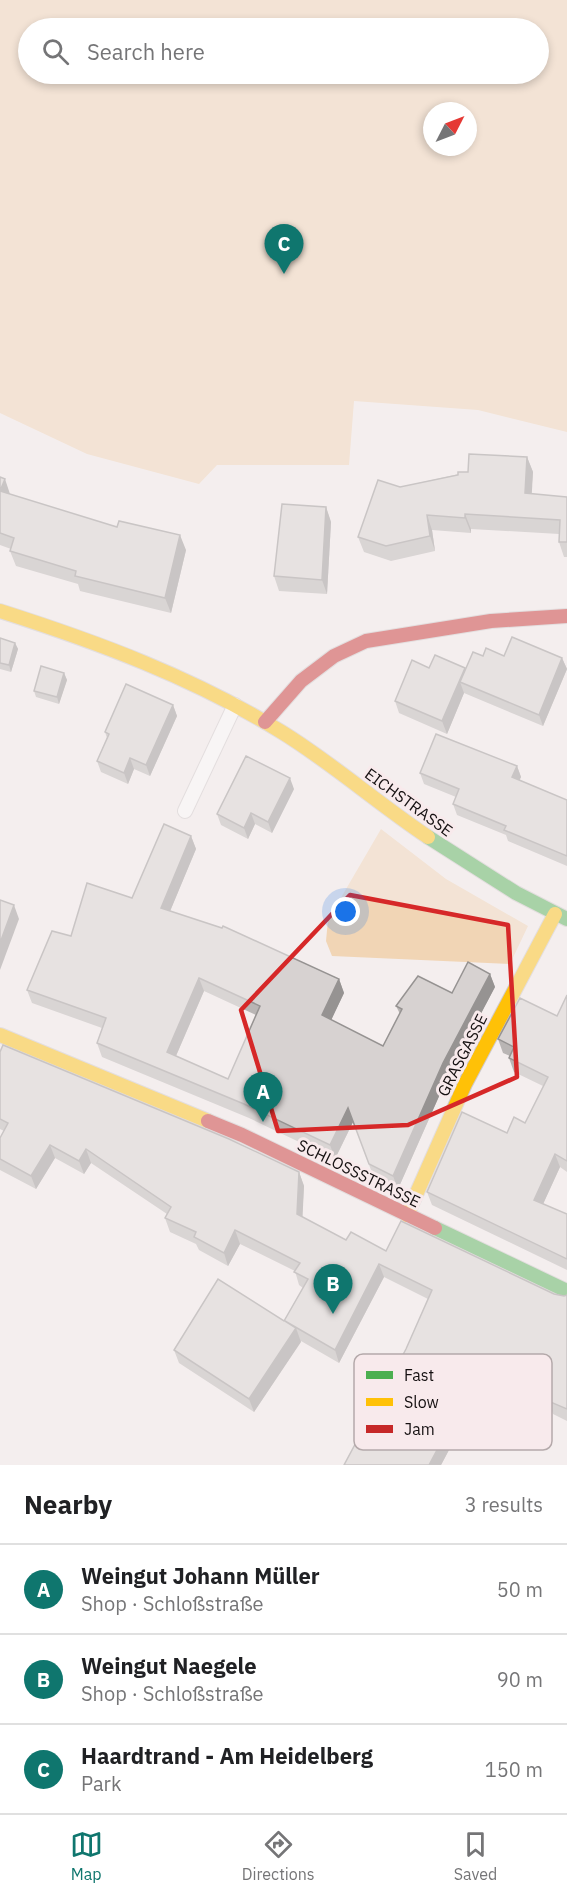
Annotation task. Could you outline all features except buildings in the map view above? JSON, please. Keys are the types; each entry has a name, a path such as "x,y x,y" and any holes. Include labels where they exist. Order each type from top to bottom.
{"street":[{"name":"EICHSTRASSE","path":"0,611 103,645 159,667 235,705 317,755 384,806 453,854 561,916"},
{"path":"265,722 301,681 334,656 366,641 491,621 567,616"},
{"name":"GRASGASSE","path":"406,1215 465,1084 561,916"},
{"name":"SCHLOSSSTRASSE","path":"0,1035 242,1135 567,1291"}],"lane":[{"path":"185,811 235,705"}],"highlighted area":[{"path":"350,895 508,925 517,1077 408,1125 278,1131 241,1010"}],"shaded area":[{"path":"0,0 567,0 567,432 478,410 354,401 349,465 217,465 199,484 87,454 0,413"},
{"path":"381,829 446,879 528,926 510,964 332,956 326,941 328,920"}],"traffic: fast":[{"path":"428,837 516,893 567,919"},
{"path":"435,1228 567,1291"}],"traffic: slow":[{"path":"0,611 108,648 213,694 280,731 428,837"},
{"path":"407,1215 465,1084 555,914"},
{"path":"0,1035 208,1121"}],"traffic: jam":[{"path":"265,722 301,681 334,656 366,641 491,621 567,616"},
{"path":"208,1121 242,1135 435,1228"}],"place":[{"name":"Haardtrand - Am Heidelberg","path":"284,274"},
{"name":"Weingut Johann Müller","path":"263,1122"},
{"name":"Weingut Naegele","path":"333,1314"}]}
